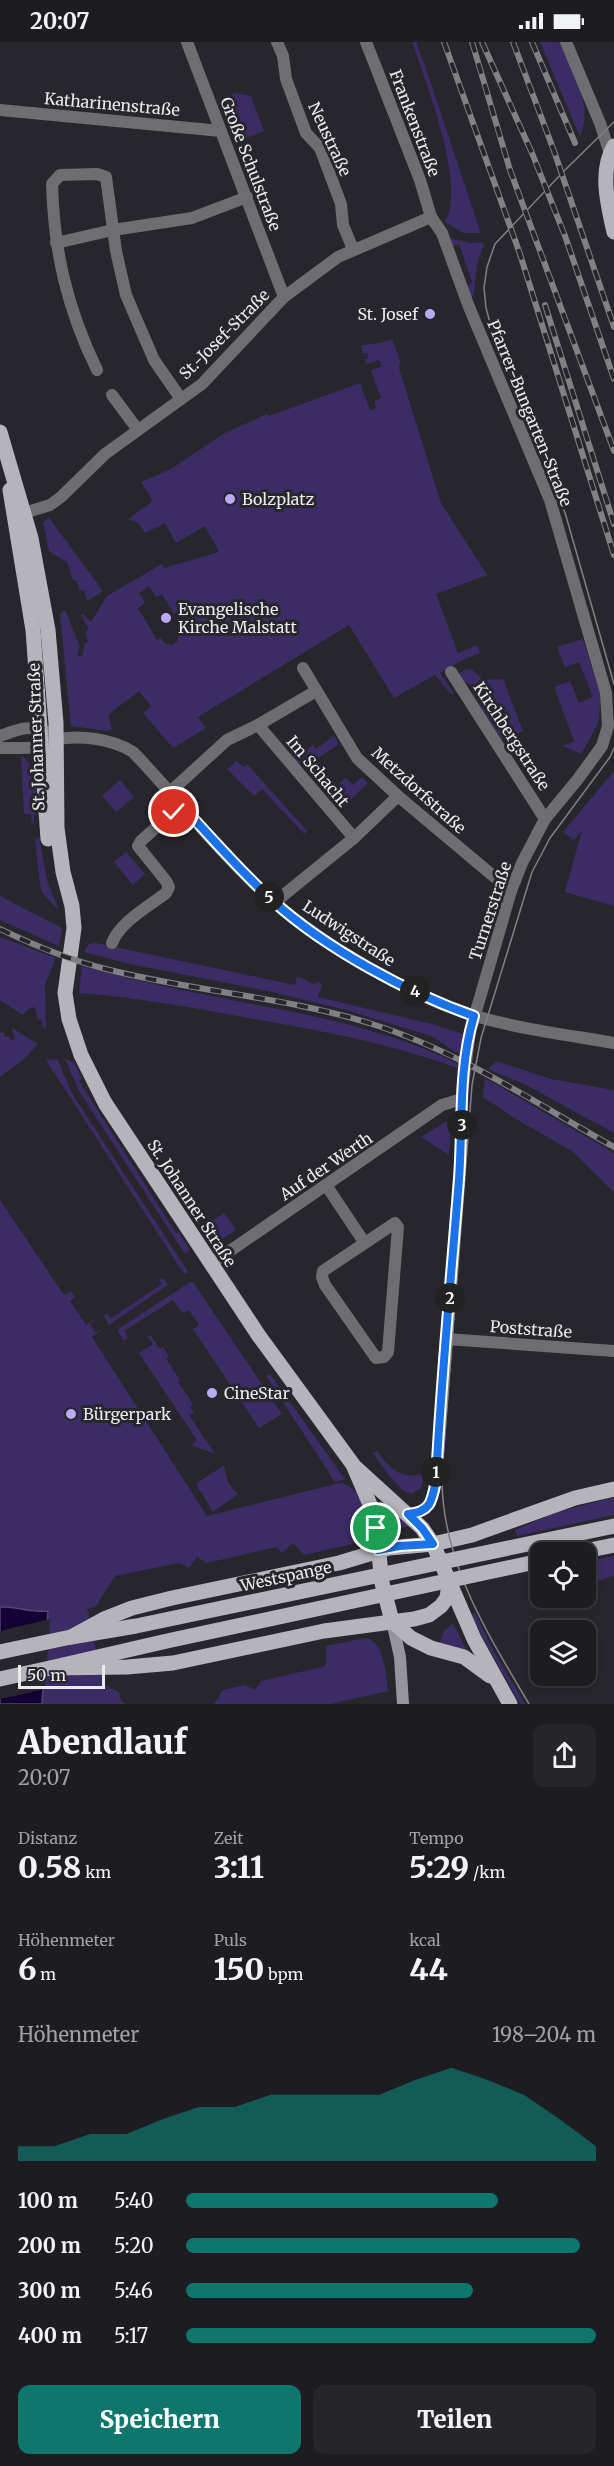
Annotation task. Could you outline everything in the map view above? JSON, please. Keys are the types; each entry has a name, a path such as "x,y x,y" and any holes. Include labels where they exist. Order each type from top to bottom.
{"main road":[{"path":"612,150 614,171"},
{"path":"612,150 606,179 614,232"},
{"path":"0,432 25,539"},
{"name":"St. Johanner Straße","path":"25,539 51,856 73,934"},
{"name":"St. Johanner Straße","path":"25,539 48,630 57,740 57,828 63,872 72,906 73,934 65,993 70,1023 88,1073 259,1336 354,1466 408,1514 433,1544 474,1639 510,1704"},
{"name":"St. Johanner Straße","path":"354,1466 375,1516 382,1583 392,1622 411,1638 431,1648 464,1657 479,1666 497,1682"},
{"path":"71,1637 104,1619 132,1608 339,1563 378,1550 433,1544 472,1535 567,1501 614,1489"},
{"name":"Westspange","path":"0,1652 136,1626 614,1526"},
{"path":"596,1549 614,1545"},
{"path":"0,1679 530,1563"},
{"path":"51,1668 127,1667 173,1663 324,1631 414,1620 429,1615 441,1606 447,1598 449,1583"}],"street":[{"name":"Große Schulstraße","path":"187,42 284,297"},
{"name":"Neustraße","path":"277,42 283,56 286,79 306,133 320,148 341,204 343,225 353,249"},
{"name":"Frankenstraße","path":"366,42 420,180 431,217"},
{"path":"566,42 612,150"},
{"name":"Katharinenstraße","path":"0,110 221,131"},
{"path":"97,369 64,288 56,243 52,184 60,175 97,174 106,177 121,277 135,318 154,360 181,399"},
{"path":"56,243 113,230 192,218 247,197"},
{"name":"St.-Josef-Straße","path":"19,514 50,505 61,497 105,454 211,376 284,297 338,257 431,217"},
{"name":"Pfarrer-Bungarten-Straße","path":"431,217 442,233 469,307 550,500 606,693 608,726 602,746 545,819"},
{"path":"112,395 138,430"},
{"name":"Metzdorfstraße","path":"303,668 357,758 398,796 511,891"},
{"name":"Kirchbergstraße","path":"451,672 545,819"},
{"path":"170,792 221,745 316,691"},
{"name":"Im Schacht","path":"258,725 354,838"},
{"path":"0,736 22,728 41,729 57,740"},
{"name":"Ludwigstraße","path":"0,748 41,746 57,740 93,739 123,746 133,752 274,902 305,927 380,973 435,1001 474,1016 614,1043"},
{"path":"274,902 354,838 398,796"},
{"path":"112,944 116,934 124,926 166,893 169,887 138,846 181,805"},
{"name":"Turnerstraße","path":"408,1514 424,1510 433,1497 447,1339 467,1047 511,891 525,856 545,819"},
{"name":"Auf der Werth","path":"211,1264 442,1105 462,1099"},
{"path":"326,1185 364,1242"},
{"path":"395,1223 399,1227 388,1352 384,1357 376,1358 370,1351 322,1282 323,1271 364,1242 390,1224 395,1223"},
{"name":"Poststraße","path":"447,1339 614,1351"},
{"path":"392,1622 400,1657 403,1704"}],"shaded area":[{"path":"412,42 416,42 426,69 481,233 463,233 445,222 450,205 451,184 448,160 434,107"},
{"path":"540,42 559,42 580,88 585,112 580,137"},
{"path":"236,93 251,96 264,131 234,143 218,100"},
{"path":"448,238 484,244 477,264 474,294 470,300 466,289 472,282 459,244 450,247"},
{"path":"392,339 441,503 487,575 436,594 458,653 477,645 480,653 440,673 454,693 451,694 435,675 394,698 349,625 198,717 206,728 173,748 143,713 151,706 139,691 108,715 112,729 108,731 71,726 60,614 65,610 80,647 77,655 82,657 85,643 88,641 85,632 89,630 81,615 83,614 91,622 107,596 162,564 164,568 219,552 205,526 176,543 165,523 145,533 139,523 128,519 153,501 141,482 171,469 225,433 267,414 269,416 360,383 370,410 376,408 374,401 381,398 371,371 382,366 379,360 367,364 365,360 369,358 367,353 363,354 361,346","holes":["149,586 156,597 162,594 174,614 184,609 191,621 177,630 179,634 177,642 171,645 164,643 161,638 157,640 138,608 145,603 139,593"]},
{"path":"49,518 103,591 87,601 84,590 80,591 76,580 73,580 67,562 49,551 43,522"},
{"path":"583,639 601,697 598,724 581,754 563,746 574,741 554,687 570,681 579,703 593,697 579,662 565,667 557,647"},
{"path":"471,669 484,680 503,679 523,731 502,740 479,703 479,691 464,682 459,674"},
{"path":"334,736 339,744 317,759 336,786 346,778 353,785 362,777 368,783 345,805 305,758 297,765 293,760 313,745 316,749"},
{"path":"21,756 31,767 36,787 36,809 32,825 31,814 24,814"},
{"path":"237,761 243,767 247,764 307,831 304,834 262,789 254,796 227,769"},
{"path":"614,771 614,906 565,892 582,830 574,840 563,832"},
{"path":"120,780 134,797 116,812 102,796"},
{"path":"39,837 47,880 59,911 42,892 40,886 35,840"},
{"path":"126,852 145,874 133,885 114,862"},
{"path":"0,896 62,928 59,946 0,920"},
{"path":"0,937 56,958 45,984 46,1028 43,1027 41,1019 38,1020 35,1007 28,1009 23,1015 0,1000"},
{"path":"96,943 295,985 297,976 313,984 318,982 322,984 318,997 436,1025 463,1034 459,1054 431,1036 346,1010 84,952 89,944"},
{"path":"82,966 370,1030 429,1051 458,1064 457,1068 404,1051 324,1032 161,1003 79,993"},
{"path":"12,1028 38,1044 23,1060 0,1077 0,1033 4,1032 5,1037 9,1036 10,1040 15,1039"},
{"path":"57,1059 73,1095 188,1272 184,1274 46,1060"},
{"path":"65,1059 74,1063 82,1078 79,1081 176,1233 179,1233 190,1250 185,1254 79,1091"},
{"path":"497,1061 551,1079 614,1090 614,1133 528,1086 488,1069"},
{"path":"485,1078 614,1153 614,1192 572,1151 483,1097"},
{"path":"447,1121 451,1125 449,1155 421,1137"},
{"name":"Bürgerpark","path":"0,1200 64,1295 71,1291 75,1297 70,1301 86,1325 96,1318 90,1324 95,1332 103,1329 92,1337 207,1516 340,1483 357,1494 367,1514 369,1528 356,1529 353,1544 304,1555 293,1543 282,1553 276,1547 207,1563 197,1557 189,1568 179,1563 115,1576 96,1606 87,1609 104,1685 119,1692 121,1701 126,1704 0,1704"},
{"path":"224,1213 236,1230 221,1240 209,1223"},
{"path":"159,1278 164,1279 168,1285 109,1325 103,1315 107,1313 111,1318 162,1284"},
{"path":"193,1282 282,1414 259,1428 193,1329 199,1325 189,1310 183,1313 173,1300 124,1331 128,1338 124,1341 117,1330"},
{"path":"151,1336 160,1349 163,1347 169,1356 166,1359 193,1404 190,1407 194,1412 189,1415 215,1454 191,1445 197,1440 139,1353 153,1344 148,1337"},
{"path":"270,1374 345,1479 335,1482 266,1376"},
{"path":"377,1451 385,1462 400,1473 420,1475 425,1469 421,1488 411,1494 402,1490 373,1453"},
{"path":"224,1465 228,1483 238,1494 213,1512 196,1484"},
{"path":"614,1497 614,1515 517,1536 515,1530 554,1513"},
{"path":"384,1501 413,1526 385,1530 379,1504"},
{"path":"614,1556 614,1576 596,1582 596,1560"},
{"path":"0,1607 48,1611 42,1704 0,1704"},
{"path":"475,1613 493,1650 525,1704 520,1704 470,1615"},
{"path":"453,1623 466,1652 439,1643 444,1631"},
{"path":"366,1638 372,1641 381,1652 388,1691 330,1704 214,1704 223,1690 245,1685 255,1690 261,1681 326,1666 326,1646"}],"pier":[{"path":"50,1619 45,1689 0,1699 0,1631"}],"tram line":[{"path":"614,122 495,244 487,267 484,288 492,330 549,467 566,516 614,684"},
{"path":"529,1704 497,1649 469,1593 457,1564 443,1504 442,1472 472,1085 481,1038 532,872 550,838 610,757 614,748"}],"railway":[{"path":"444,42 520,254 614,555"},
{"path":"472,42 510,170 614,451"},
{"path":"482,42 532,153 565,236 614,379"},
{"path":"513,42 554,151 614,327"},
{"path":"532,42 575,143"},
{"path":"545,305 614,524"},
{"path":"0,929 54,953 96,966 143,978 307,1007 404,1035 466,1063 614,1147"}],"place":[{"name":"St. Josef","path":"430,314"},
{"name":"Bolzplatz","path":"230,499"},
{"name":"Evangelische Kirche Malstatt","path":"166,618"},
{"name":"CineStar","path":"212,1393"},
{"name":"Bürgerpark","path":"71,1414"}],"route":[{"path":"174,812 181,805 258,887 305,927 400,984 474,1016 467,1047 462,1092 461,1151 436,1480 433,1497 428,1507 419,1513 408,1514 433,1544 378,1550 376,1528"}]}
